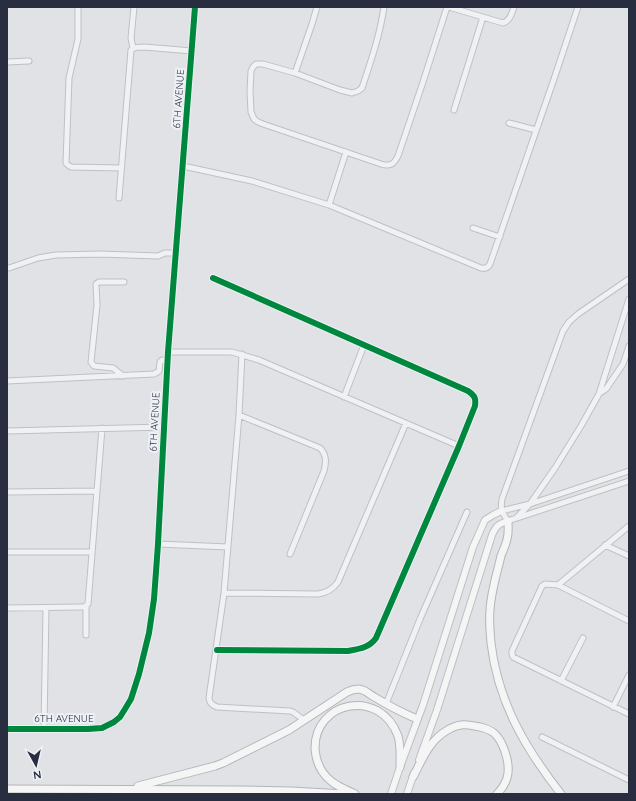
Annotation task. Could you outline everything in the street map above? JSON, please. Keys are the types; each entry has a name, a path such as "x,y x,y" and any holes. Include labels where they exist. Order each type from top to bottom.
{"highway":[{"path":"508,521 509,530 507,540 493,589 490,610 490,631 494,663 502,692 516,726 545,773 561,794"},
{"path":"129,789 223,763 289,730 347,692 353,690 363,690 401,712 418,719"},
{"path":"355,794 332,782 318,766 316,755 315,744 317,734 331,715 342,708 353,705 363,706 372,708 382,714 392,725 398,737 400,747 400,766"},
{"path":"413,777 428,749 436,738 448,729 462,725 471,725 493,732 501,741 506,753 508,767 507,778 501,790 497,794"},
{"path":"7,789 291,790 346,794"}],"main road":[{"path":"391,792 418,719 473,547 485,520 501,511"},
{"path":"408,793 437,710 492,535 496,527 508,521"}],"street":[{"path":"78,7 78,39 69,78 66,163 71,167 121,168"},
{"path":"119,198 130,53 133,48 131,38 134,7"},
{"name":"6TH AVENUE","path":"7,729 102,728 120,717 131,699 139,674 149,633 154,599 167,361 195,7"},
{"path":"295,73 317,7"},
{"path":"384,7 382,21 362,88 352,93 295,73 263,64 256,64 253,66 251,71 250,91 251,112 254,119 263,124 385,166 393,164 396,160 448,7 503,23 509,20 514,7"},
{"path":"183,166 252,181 329,205 481,268 488,267 500,237 578,7"},
{"path":"454,110 483,17"},
{"path":"133,48 144,47 192,51"},
{"path":"7,62 29,61"},
{"path":"509,123 536,130"},
{"path":"329,205 346,152"},
{"path":"473,228 500,237"},
{"path":"7,268 38,258 56,255 100,254 158,256 165,253 175,253"},
{"path":"213,278 468,391 474,396 476,401 459,446 376,638 370,645 348,651 216,650"},
{"path":"629,279 578,314 569,322 563,331 502,499 501,511 508,521 629,481"},
{"path":"122,376 113,368 94,366 91,362 97,304 96,284 99,282 124,282"},
{"path":"516,518 530,504 555,468 599,394 629,299"},
{"path":"344,396 364,345"},
{"path":"599,394 606,389 623,364 629,346"},
{"path":"168,352 225,352 242,354 459,446"},
{"path":"242,354 239,415 224,593 209,698 212,705 217,707 290,711 304,720"},
{"path":"7,381 154,374 159,371 161,361 167,361"},
{"path":"239,415 320,448 325,454 326,462 324,471 290,554"},
{"path":"224,593 318,594 324,593 334,587 338,582 406,423"},
{"path":"7,431 164,427"},
{"path":"86,635 86,606 89,601 102,428"},
{"path":"501,511 530,504 629,471"},
{"path":"7,492 97,491"},
{"path":"386,704 420,619 467,512"},
{"path":"558,585 629,526"},
{"path":"158,544 228,547"},
{"path":"606,545 629,556"},
{"path":"7,552 92,552"},
{"path":"629,621 558,585 545,584 542,586 512,651 513,657 561,682 629,714"},
{"path":"7,608 81,608 86,606"},
{"path":"44,729 46,608"},
{"path":"561,682 583,638"},
{"path":"613,707 629,675"},
{"path":"542,737 629,780"}],"cycle path":[{"path":"7,729 102,728 120,717 131,699 139,674 149,633 154,599 168,352 195,7"},
{"path":"213,278 468,391 474,396 475,401 475,406 459,446 376,638 370,644 364,648 348,651 217,650"}]}
